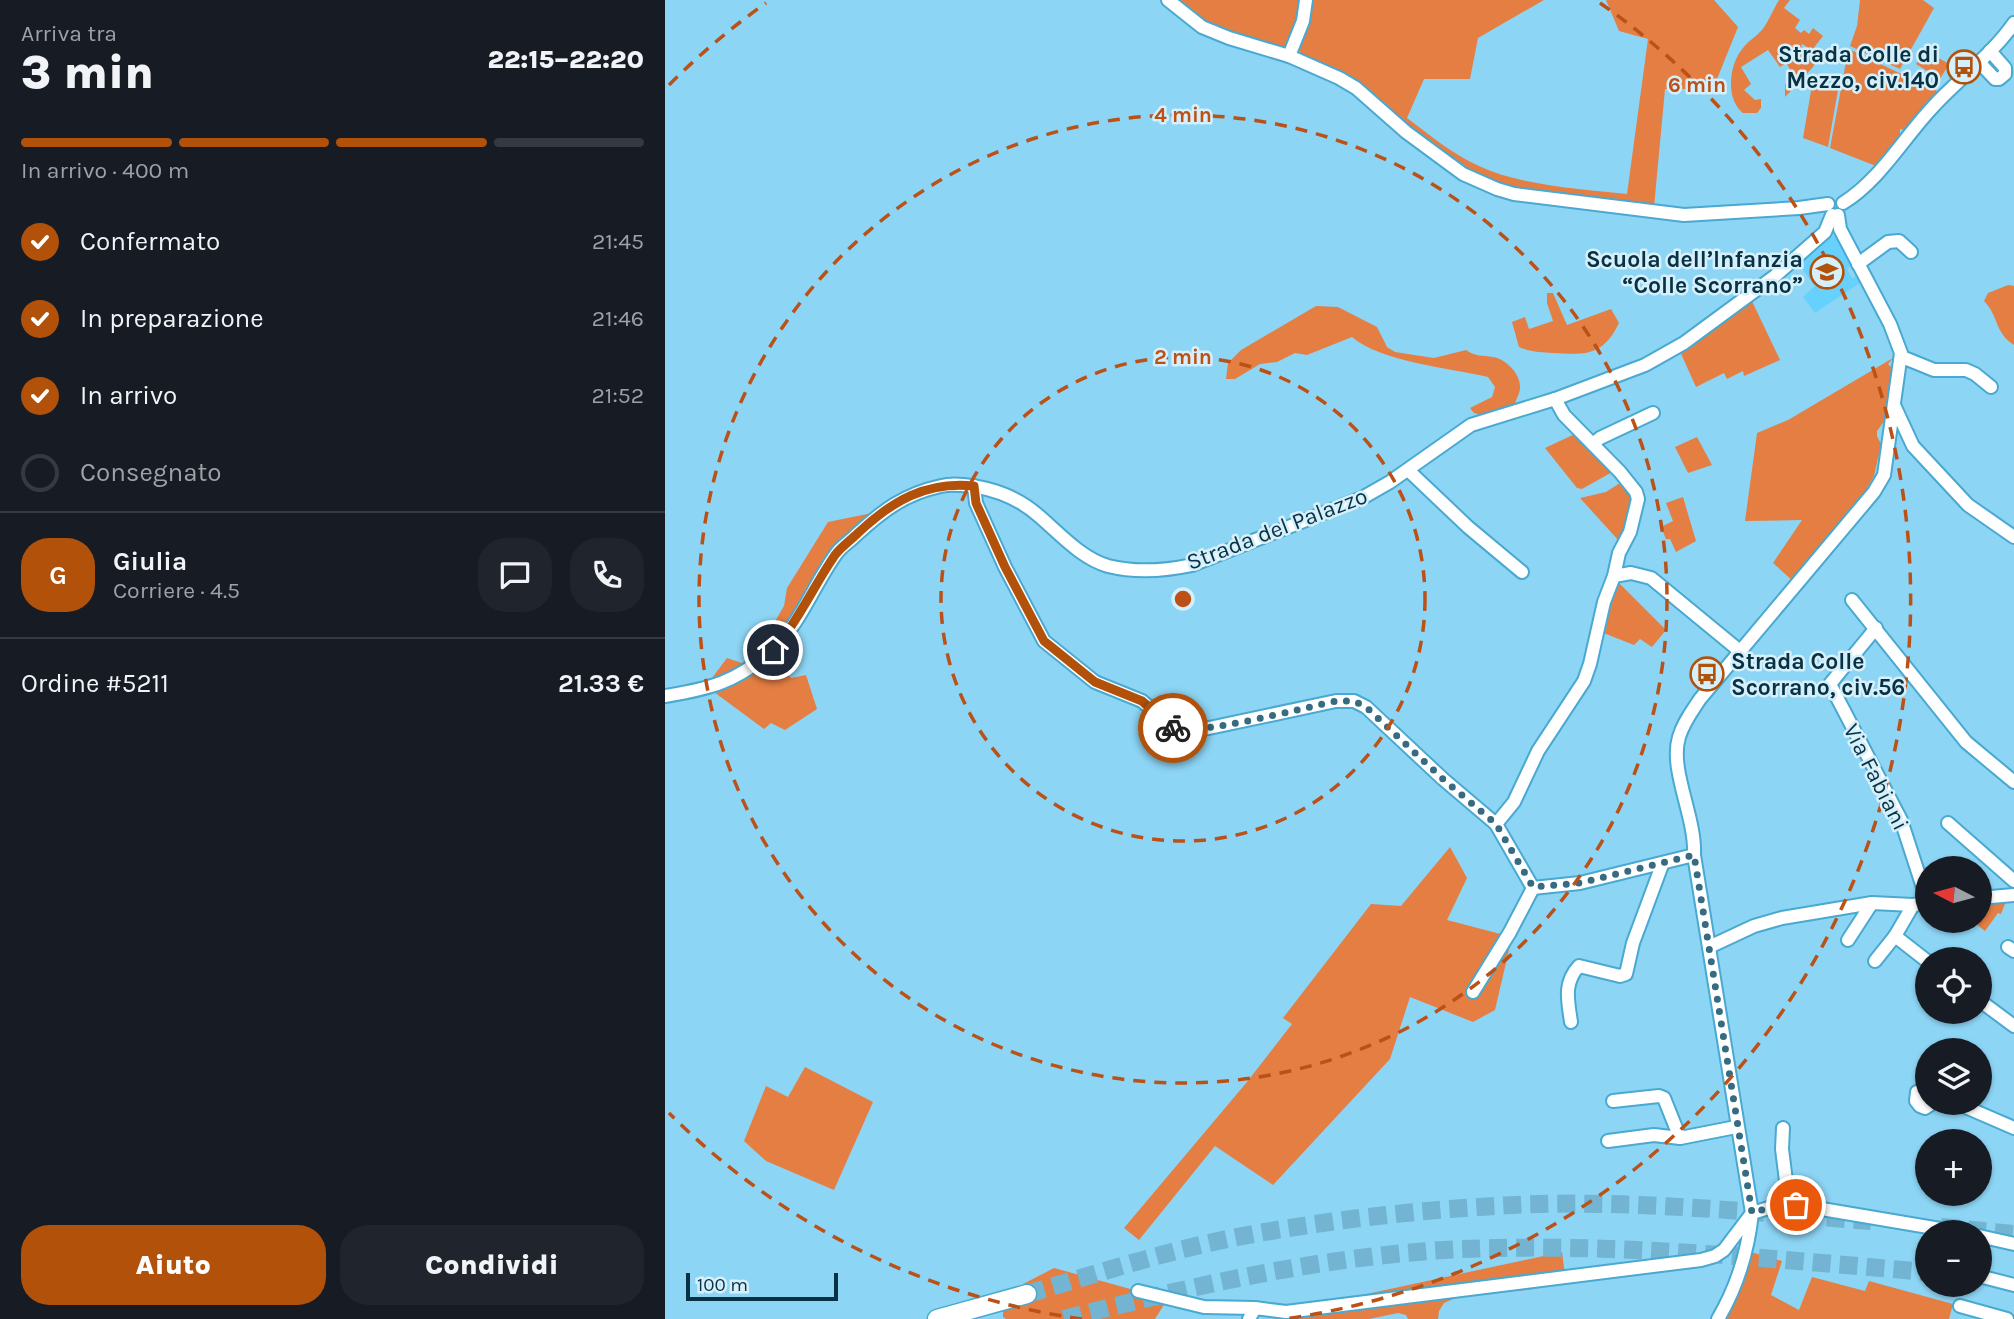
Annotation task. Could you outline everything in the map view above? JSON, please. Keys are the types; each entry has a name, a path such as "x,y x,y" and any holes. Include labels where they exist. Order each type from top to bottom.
{"highway":[{"path":"937,1319 1027,1294"}],"street":[{"path":"1168,0 1202,27 1317,66 1356,88 1432,152 1463,174 1497,189 1514,194 1684,215 1814,207 1834,210 1873,177 1931,109 1990,51 2014,23"},
{"path":"1289,56 1303,21 1305,0"},
{"path":"1979,62 1995,79 2010,78 1990,51"},
{"path":"1718,1319 1742,1266 1752,1213 1694,855 1692,821 1677,757 1679,735 1700,699 1881,482 1902,357 1890,324 1840,229 1834,210"},
{"name":"Strada del Palazzo","path":"665,696 707,689 722,683 747,670 773,650 804,609 836,553 882,511 900,501 941,486 992,489 1023,504 1079,550 1106,565 1139,571 1192,565 1362,498 1408,470 1471,425 1645,365 1684,343 1775,276 1825,232 1834,210"},
{"path":"1858,264 1888,242 1899,241 1911,252"},
{"path":"1902,357 1934,370 1966,370 1991,387"},
{"path":"1496,824 1514,802 1538,751 1584,681 1619,553 1630,532 1638,495 1564,415 1555,398"},
{"path":"1894,405 1913,446 1968,505 2013,534"},
{"path":"1593,444 1600,438 1653,413"},
{"path":"1408,470 1468,527 1522,572"},
{"path":"974,486 976,503 1044,641 1095,682 1142,701 1174,729 1185,730 1209,728 1336,701 1354,701 1366,707 1496,824 1533,887"},
{"path":"1614,576 1631,573 1651,578 1741,652"},
{"path":"1852,600 1966,742 2014,782"},
{"name":"Via Fabiani","path":"1876,628 1830,684 1901,820 1915,864"},
{"path":"1948,823 2014,881"},
{"path":"1533,887 1580,883 1694,855"},
{"path":"1571,1022 1566,991 1571,974 1579,966 1620,976 1626,974 1633,943 1662,865"},
{"path":"1473,992 1510,932 1533,887"},
{"path":"1992,897 2014,895"},
{"path":"1709,947 1732,934 1773,920 1872,903 1913,905 1895,936 1875,961"},
{"path":"1848,940 1872,903"},
{"path":"1895,936 1915,952"},
{"path":"1992,1010 2014,1026"},
{"path":"1613,1101 1659,1096 1664,1098 1680,1138"},
{"path":"1984,1115 2014,1128"},
{"path":"1608,1141 1654,1135 1680,1138 1737,1127"},
{"path":"1783,1128 1781,1149 1789,1205"},
{"path":"1138,1291 1204,1307 1252,1314 1701,1260 1724,1250 1752,1213 1789,1205 1915,1225"},
{"path":"1992,1239 2014,1244"},
{"path":"1992,1279 2014,1285"},
{"path":"1960,1306 2007,1319"}],"shaded area":[{"path":"1172,0 1544,0 1478,38 1470,79 1424,79 1407,118 1460,156 1496,173 1552,186 1627,194 1648,39 1619,31 1606,0 1714,0 1738,27 1713,89 1665,89 1654,207 1511,189 1466,171 1301,54 1297,44 1289,56 1217,31"},
{"path":"1779,0 1790,0 1784,8 1800,20 1795,28 1801,33 1804,30 1809,34 1813,28 1823,36 1812,50 1802,44 1801,46 1815,63 1785,97 1785,84 1792,79 1787,72 1790,69 1786,63 1780,67 1768,50 1741,67 1751,84 1744,90 1755,100 1761,99 1761,108 1757,113 1743,113 1733,99 1732,72 1738,55 1764,28"},
{"path":"1860,0 1923,0 1934,8 1900,69 1850,46 1857,26"},
{"path":"1851,50 1939,92 1904,130 1900,129 1900,137 1876,166 1830,148 1846,62"},
{"path":"1925,50 1949,64 1940,79 1916,64"},
{"path":"1812,85 1838,90 1828,147 1803,138"},
{"name":"Scuola dell’Infanzia “Colle Scorrano”","path":"1827,234 1838,237 1852,265 1847,269 1852,278 1856,276 1860,283 1815,313 1803,297 1815,286 1797,262"},
{"path":"2008,285 2014,286 2014,345 2003,335 1984,301 1988,293"},
{"path":"1547,293 1553,293 1567,325 1611,309 1619,323 1600,348 1584,353 1553,353 1519,347 1512,322 1525,317 1529,329 1553,321"},
{"path":"1750,297 1780,360 1744,376 1743,371 1727,379 1724,373 1696,387 1678,347"},
{"path":"1316,306 1338,307 1377,327 1387,347 1395,352 1434,358 1466,350 1503,361 1512,368 1520,383 1515,404 1481,415 1474,413 1470,408 1492,397 1495,387 1488,377 1380,353 1352,337 1307,355 1295,353 1277,362 1260,364 1235,379 1226,379 1228,363 1241,350"},
{"path":"1893,358 1888,364 1893,369 1885,420 1877,431 1881,444 1874,476 1861,499 1795,583 1773,563 1802,520 1745,521 1757,433 1788,420"},
{"path":"1577,433 1614,471 1582,489 1577,488 1545,448"},
{"path":"1697,437 1712,465 1688,473 1675,447"},
{"path":"1623,481 1631,497 1631,511 1620,542 1580,498 1606,492"},
{"path":"1683,497 1696,541 1676,552 1661,527 1673,521 1666,503"},
{"path":"882,511 836,553 773,650 706,686 727,658 742,663 756,654 784,606 787,588 828,522"},
{"path":"1617,581 1666,630 1652,647 1640,639 1634,645 1601,632 1606,609"},
{"path":"775,659 791,678 806,675 817,709 785,730 771,723 764,729 714,692"},
{"path":"1450,847 1467,878 1447,920 1512,937 1495,1010 1473,1022 1410,997 1390,1059 1273,1185 1215,1146 1139,1240 1124,1228 1247,1082 1292,1024 1283,1018 1371,904 1401,906"},
{"path":"2006,901 2001,914 1998,913 1992,921 1992,902"},
{"path":"805,1067 873,1102 834,1190 766,1161 744,1141 766,1086 788,1097"},
{"path":"1562,1252 1566,1283 1527,1290 1460,1296 1444,1303 1438,1319 1408,1319 1406,1315 1398,1313 1369,1319 1293,1319 1292,1310"},
{"path":"1751,1252 1782,1261 1771,1295 1799,1310 1812,1277 1865,1291 1869,1281 1915,1294 1915,1297 1927,1297 1953,1304 1949,1319 1726,1319"},
{"path":"1054,1268 1163,1298 1165,1303 1155,1319 1003,1317 1003,1311 1027,1294 1023,1284"}],"tunnel":[{"path":"1027,1294 1158,1256 1237,1237 1333,1221 1430,1211 1542,1204 1636,1205 1871,1221"},
{"path":"1992,1232 2014,1234"},
{"path":"1064,1319 1279,1270 1443,1250 1552,1248 1659,1251 1915,1271"}],"way so far":[{"path":"1173,728 1209,728 1336,701 1354,701 1366,707 1496,824 1533,887 1580,883 1694,855 1752,1213 1779,1205 1796,1205"}],"place":[{"name":"Strada Colle di Mezzo, civ.140","path":"1964,67"},
{"name":"Scuola dell’Infanzia “Colle Scorrano”","path":"1827,272"},
{"name":"Strada Colle Scorrano, civ.56","path":"1707,674"}],"route":[{"path":"773,650 804,609 836,553 882,511 920,492 941,486 974,486 976,503 1005,567 1044,641 1095,682 1142,701 1173,728"}]}
